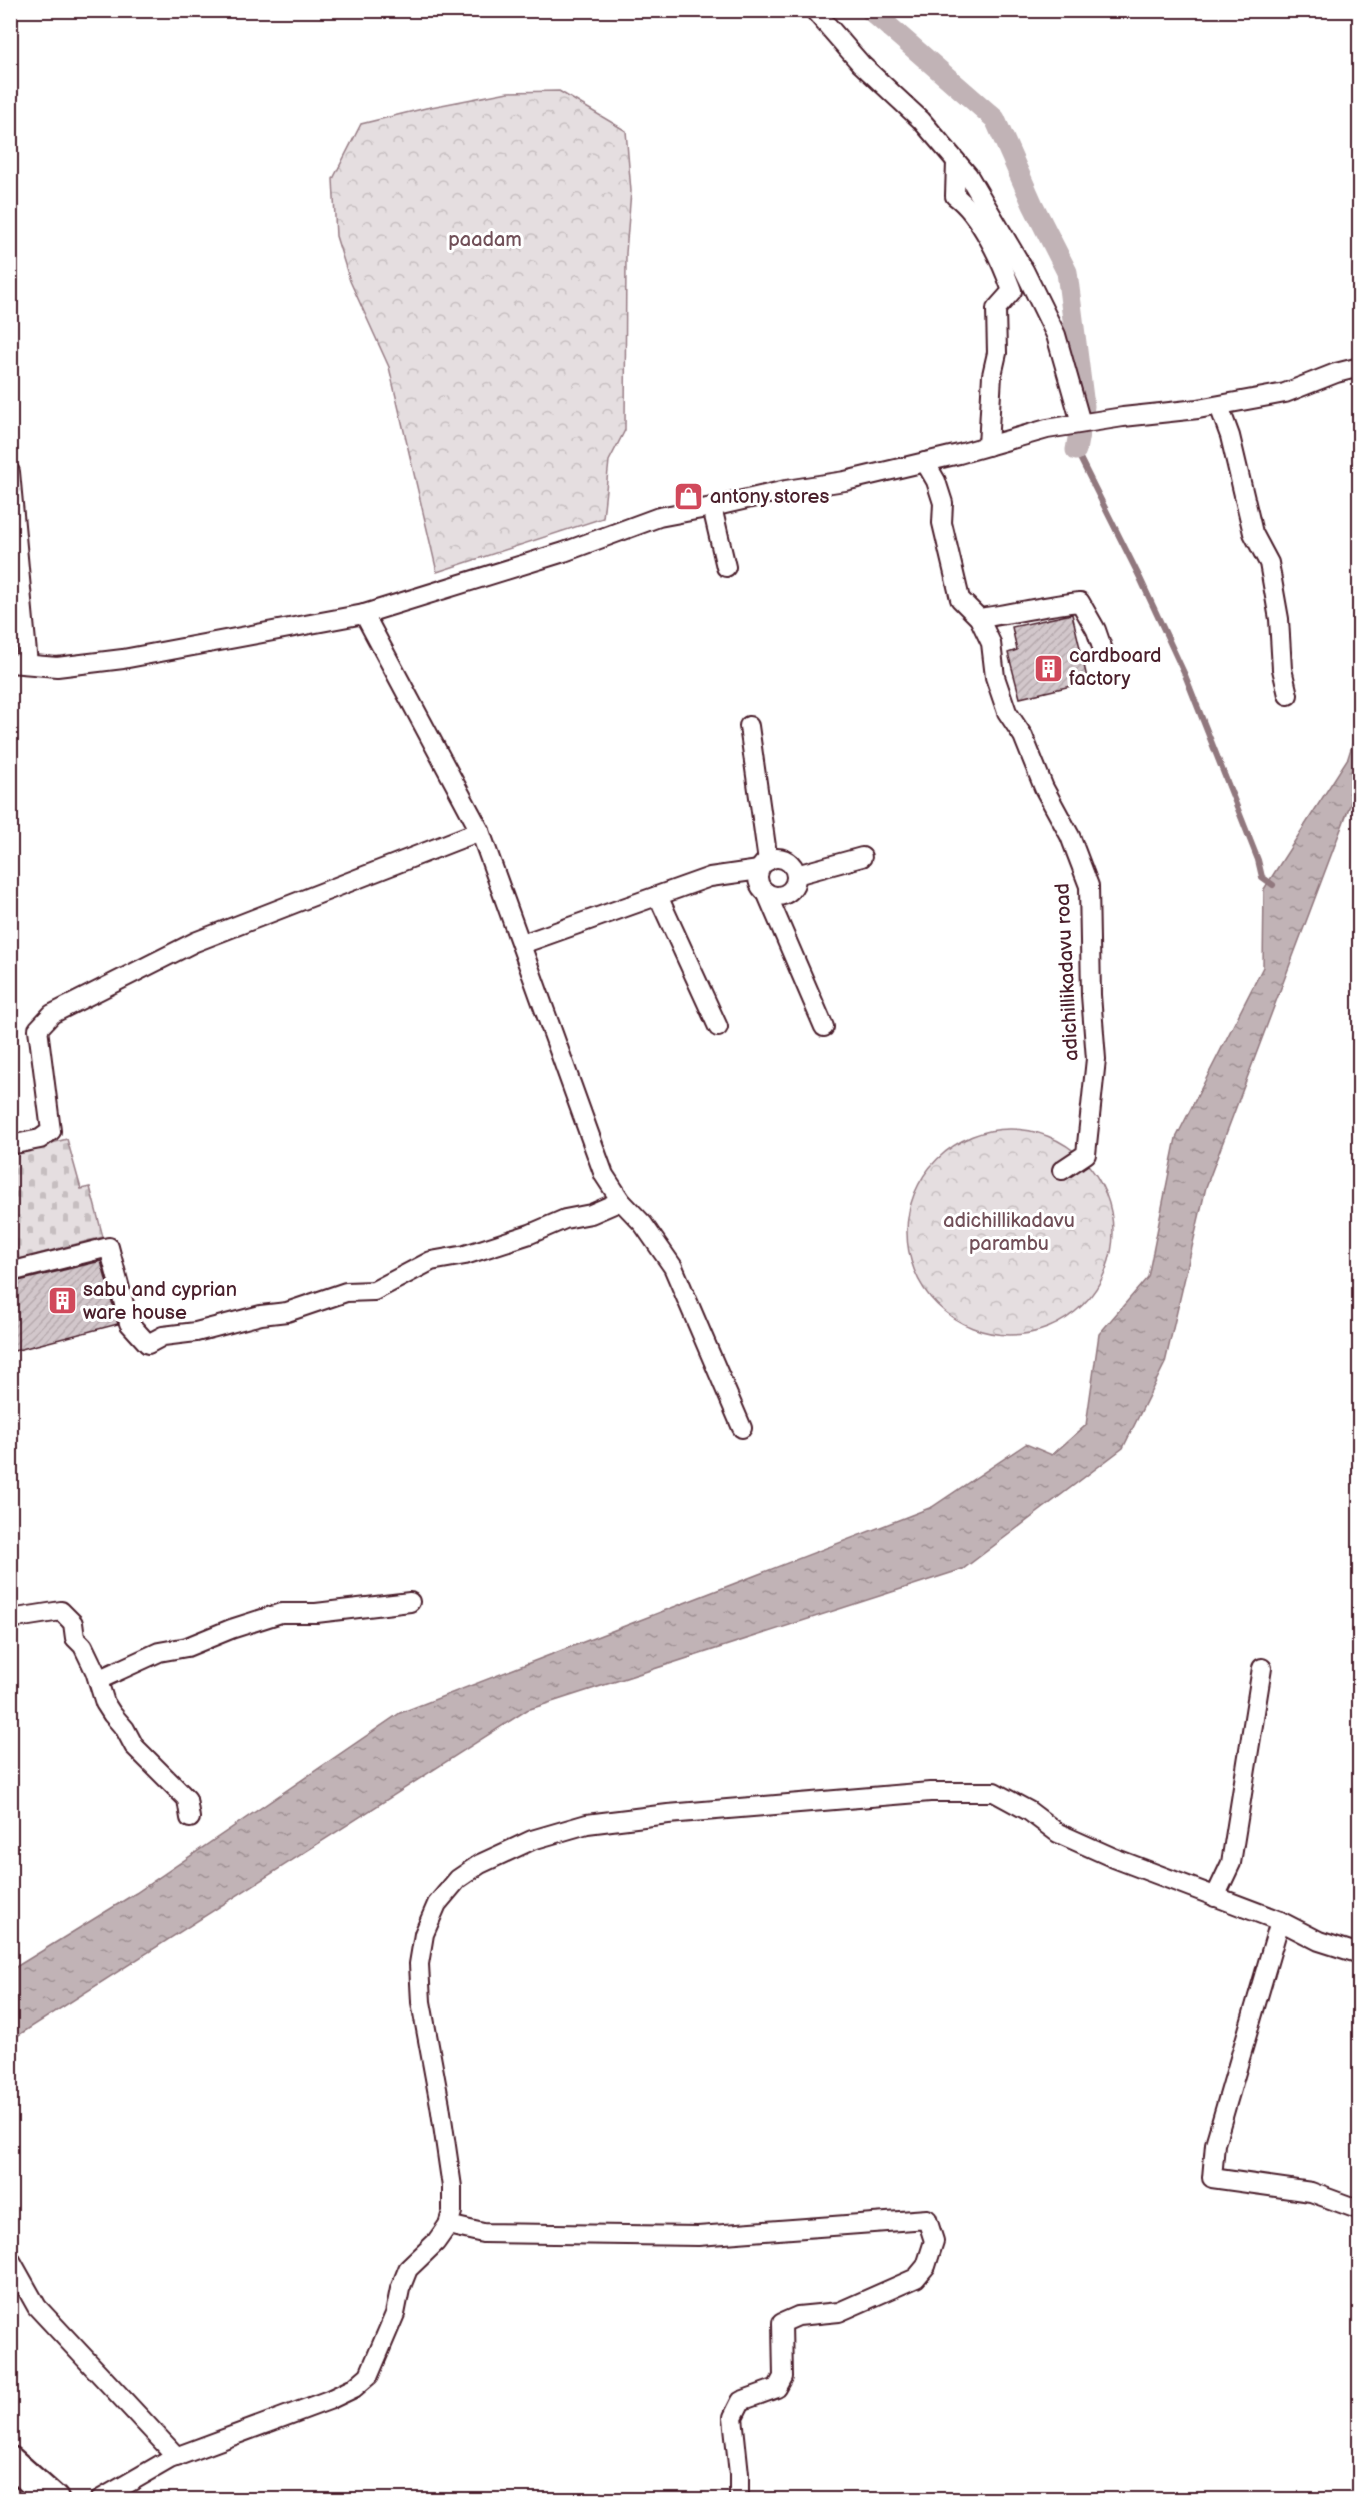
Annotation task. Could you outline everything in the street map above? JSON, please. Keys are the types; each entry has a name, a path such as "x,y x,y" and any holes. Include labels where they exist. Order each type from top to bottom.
{"highway":[{"path":"10,2461 54,2499"}],"street":[{"path":"814,10 861,64 921,120 968,175 1024,270 1056,335 1081,423"},
{"path":"956,161 955,196 966,204 990,241 1003,264 1012,291 996,309 997,353 992,375 988,446"},
{"path":"10,472 19,664 57,667 123,659 364,614 564,552 659,517 786,490 845,481 1047,429 1219,406 1286,393 1336,373 1359,367"},
{"path":"1219,406 1230,436 1253,533 1269,563 1279,620 1282,669 1288,695"},
{"path":"925,462 936,482 943,503 942,523 960,599 979,618 1016,614 1046,605 1080,602 1096,630 1104,653"},
{"path":"712,507 726,567"},
{"path":"364,614 480,831 604,1175 621,1202 643,1224 674,1267 742,1428"},
{"name":"adichillikadavu road","path":"979,618 991,643 995,676 1007,712 1023,736 1044,788 1070,836 1089,886 1091,995 1096,1059 1086,1154 1062,1170"},
{"path":"749,726 763,865 759,882 766,892 824,1027"},
{"path":"10,1145 39,1139 51,1131 38,1029 52,1014 195,942 480,831"},
{"path":"796,875 862,857"},
{"path":"522,944 710,877 763,865 773,858 786,860 791,864 796,875 793,887 783,895 777,896 766,892"},
{"path":"658,896 718,1027"},
{"path":"10,1272 109,1247 129,1323 148,1344 163,1336 230,1324 261,1315 287,1312 346,1292 374,1290 431,1261 465,1255 530,1234 565,1219 591,1215 621,1202"},
{"path":"98,1680 159,1652 187,1647 231,1629 281,1613 316,1613 410,1602"},
{"path":"10,1619 61,1611 73,1623 75,1638 83,1646 105,1703 134,1746 187,1799 189,1818"},
{"path":"1215,1897 1231,1863 1262,1668"},
{"path":"99,2499 177,2457 354,2388 369,2375 395,2314 400,2289 408,2268 436,2242 448,2225 452,2212 452,2187 421,2002 419,1965 424,1934 437,1904 459,1879 480,1864 532,1840 587,1824 668,1814 930,1792 993,1792 1029,1811 1058,1833 1114,1858 1280,1921 1319,1941 1359,1954"},
{"path":"1280,1921 1215,2144 1212,2178 1311,2192 1359,2210"},
{"path":"448,2225 483,2233 698,2236 927,2219 934,2241 926,2266 916,2278 839,2312 798,2316 782,2323 783,2377 777,2388 741,2401 733,2417 739,2474 739,2499"},
{"path":"10,2259 37,2307 177,2457"}],"green space":[{"name":"paadam","path":"559,91 626,131 631,191 626,253 625,430 609,461 603,518 437,572 389,367 350,281 336,236 333,179 361,124 426,108 508,92"},
{"name":"adichillikadavu parambu","path":"1010,1129 1030,1131 1049,1137 1083,1159 1105,1193 1111,1212 1113,1232 1111,1252 1105,1271 1083,1305 1049,1327 1030,1333 1010,1335 990,1333 971,1327 937,1305 915,1271 909,1252 907,1232 909,1212 915,1193 937,1159 971,1137 990,1131"},
{"path":"67,1139 81,1189 90,1187 103,1237 19,1259 11,1216 10,1154"}],"water":[{"path":"1359,723 1359,781 1206,1187 1165,1363 1123,1448 963,1569 527,1710 11,2040 11,1970 136,1893 400,1713 932,1507 1026,1444 1052,1455 1086,1425 1099,1334 1148,1277 1176,1138 1263,967 1264,889 1348,758"}],"building":[{"name":"cardboard factory","path":"1072,614 1088,682 1020,698 1008,653 1017,650 1012,627"},
{"name":"sabu and cyprian ware house","path":"101,1261 118,1324 10,1352 10,1283"}],"waterway":[{"path":"870,10 995,119 1033,205 1067,272 1084,406 1076,450"},
{"path":"1076,450 1185,675 1258,860 1262,877 1273,885"}],"place":[{"name":"antony stores","path":"689,497"},
{"name":"cardboard factory","path":"1048,668"},
{"name":"sabu and cyprian ware house","path":"62,1301"}]}
